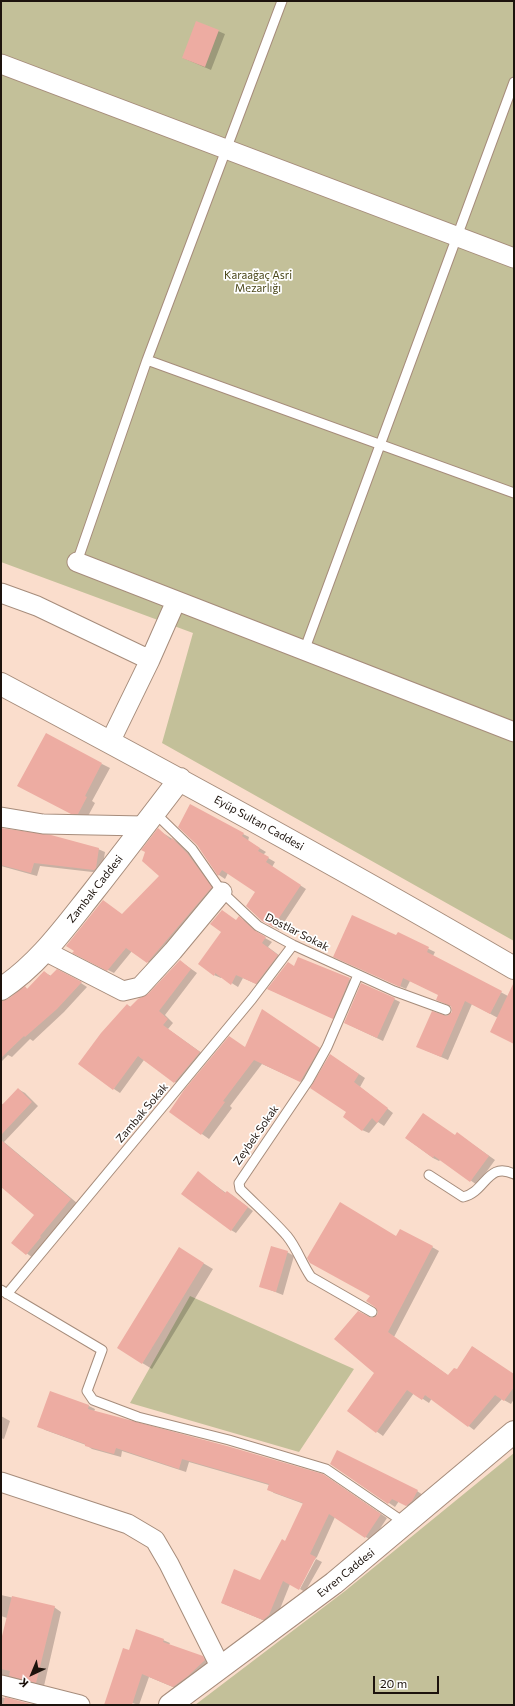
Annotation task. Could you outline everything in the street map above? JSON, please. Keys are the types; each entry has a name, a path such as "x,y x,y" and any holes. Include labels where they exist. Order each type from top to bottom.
{"street":[{"path":"1,64 514,258"},
{"path":"77,562 514,732"},
{"path":"1,593 37,606 150,660"},
{"path":"110,742 150,660 176,601"},
{"name":"Eyüp Sultan Caddesi","path":"1,684 180,779 425,915 514,968"},
{"name":"Zambak Caddesi","path":"1,989 26,971 45,951 180,779"},
{"path":"1,817 43,824 149,819"},
{"path":"45,951 123,991 140,986 173,951 222,892"},
{"name":"Evren Caddesi","path":"170,1705 334,1583 514,1432"},
{"path":"1,1482 128,1524 155,1540 169,1564 221,1668"},
{"path":"1,1685 80,1705"}],"lane":[{"path":"77,562 147,360 282,1"},
{"path":"304,650 514,82"},
{"path":"147,360 514,494"},
{"name":"Dostlar Sokak","path":"149,819 192,849 222,892 258,926 293,945 358,975 394,991 446,1010"},
{"name":"Zambak Sokak","path":"4,1292 248,1005 293,945"},
{"name":"Zeybek Sokak","path":"358,975 327,1047 308,1081 238,1183 240,1189 287,1236 311,1277 372,1312"},
{"path":"429,1175 463,1197 471,1195 490,1175 499,1170 514,1174"},
{"path":"4,1292 102,1350 87,1391 93,1400 138,1417 229,1440 326,1469 405,1523"}],"green space":[{"name":"Karaağaç Asri Mezarlığı","path":"1,1 514,1 514,941 162,743 193,633 1,562"},
{"path":"190,1296 354,1369 299,1452 130,1403"},
{"path":"514,1453 514,1705 195,1705 345,1591"}],"building":[{"path":"196,21 219,30 205,67 182,58"},
{"path":"46,733 102,763 85,796 87,797 78,814 71,814 17,786"},
{"path":"190,804 244,833 242,836 260,848 258,851 269,857 266,862 301,885 273,927 262,921 246,906 255,892 222,870 218,876 197,845 178,827"},
{"path":"1,828 51,835 99,848 96,868 94,870 34,863 31,873 1,865"},
{"path":"158,828 171,840 172,838 187,853 212,887 147,963 126,948 107,971 72,953 74,951 66,946 103,900 122,914 159,876 142,861 145,852 141,850"},
{"path":"222,910 236,920 239,916 254,930 266,937 262,943 278,955 256,984 236,975 231,985 215,973 214,976 198,964 221,932 210,924"},
{"path":"352,915 396,935 398,932 429,947 427,952 502,991 490,1014 465,1001 441,1057 416,1047 432,1011 447,1016 452,1012 451,1006 436,1000 438,995 403,978 400,987 333,957"},
{"path":"298,957 350,978 333,1019 267,989 288,962 294,966"},
{"path":"180,960 191,969 159,1011 168,1019 163,1025 200,1052 174,1083 138,1056 113,1090 78,1064 101,1033 127,1004 130,1007 138,999 148,994"},
{"path":"57,969 82,982 57,1009 25,1037 24,1036 1,1058 1,1001 8,999 25,986 27,989 44,971 50,976"},
{"path":"514,982 514,1044 490,1032"},
{"path":"361,983 395,998 377,1038 344,1023"},
{"path":"262,1009 320,1048 300,1082 254,1060 223,1101 225,1102 201,1135 169,1112 184,1090 229,1036 245,1047"},
{"path":"330,1054 359,1074 354,1082 388,1108 377,1123 372,1118 362,1131 343,1117 346,1112 310,1088"},
{"path":"18,1088 32,1102 1,1135 1,1106"},
{"path":"423,1113 455,1135 457,1132 489,1156 470,1182 434,1156 433,1158 405,1138"},
{"path":"1,1140 71,1199 26,1255 11,1243 34,1215 1,1187"},
{"path":"198,1171 225,1193 227,1191 248,1207 231,1231 181,1194"},
{"path":"340,1202 396,1236 400,1229 433,1246 388,1332 448,1375 454,1368 457,1369 472,1346 514,1374 514,1387 504,1401 495,1395 468,1427 425,1395 422,1400 407,1390 376,1433 347,1411 374,1373 334,1339 358,1311 372,1318 377,1315 378,1312 375,1307 366,1301 370,1296 310,1263 307,1258"},
{"path":"271,1246 288,1251 276,1292 259,1287"},
{"path":"179,1247 204,1263 142,1364 117,1348"},
{"path":"50,1391 89,1405 88,1409 227,1446 323,1474 381,1514 365,1538 329,1514 310,1554 316,1557 299,1590 283,1581 269,1615 263,1620 221,1603 234,1569 260,1580 282,1539 285,1541 303,1503 267,1490 269,1484 182,1459 179,1469 116,1448 114,1454 85,1446 85,1444 37,1427"},
{"path":"337,1450 418,1490 412,1501 406,1506 392,1499 388,1504 330,1464"},
{"path":"12,1596 55,1606 36,1683 9,1676 10,1671 1,1669 1,1640"},
{"path":"136,1629 164,1639 163,1642 203,1656 205,1660 188,1676 173,1687 142,1674 132,1705 104,1705 123,1648 129,1650"},
{"path":"5,1697 31,1704 31,1705 3,1705"}]}
